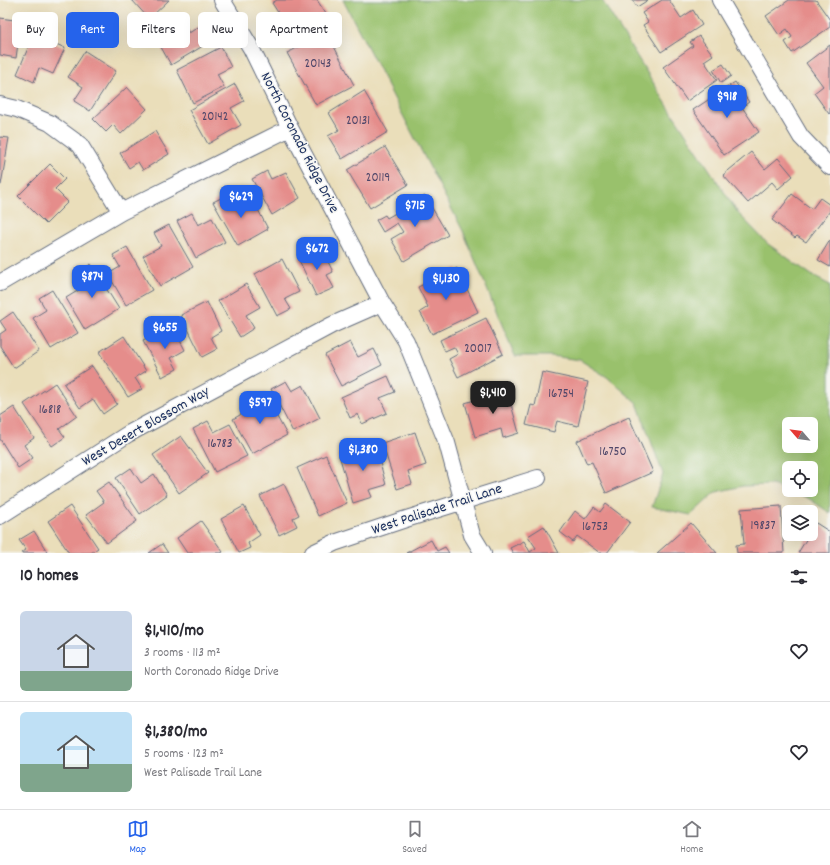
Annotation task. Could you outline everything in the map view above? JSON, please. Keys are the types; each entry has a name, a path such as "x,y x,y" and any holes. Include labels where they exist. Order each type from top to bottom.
{"street":[{"name":"North Coronado Ridge Drive","path":"222,0 252,48 290,128 382,303 406,341 447,443 472,535 483,553"},
{"path":"720,0 801,137 830,167"},
{"path":"0,105 17,109 50,123 80,145 121,212"},
{"path":"0,283 121,212 290,128"},
{"name":"West Desert Blossom Way","path":"0,516 128,434 332,325 382,303"},
{"name":"West Palisade Trail Lane","path":"313,553 334,543 538,478"}],"green space":[{"path":"343,0 602,0 669,108 738,213 768,244 813,276 830,285 830,513 805,497 818,497 818,461 782,461 782,489 772,485 743,486 716,492 691,515 652,507 663,474 637,403 607,377 580,360 551,356 515,356 463,231"}],"building":[{"path":"132,0 169,0 156,12 143,12"},
{"path":"277,0 317,0 325,12 278,12 272,3"},
{"path":"632,0 648,0 637,7"},
{"path":"662,0 669,0 681,18 693,10 702,25 661,52 643,25 648,22 642,13"},
{"path":"789,0 816,0 830,20 830,27 792,53 785,42 792,37 787,29 779,35 766,16"},
{"path":"0,18 12,20 12,48 17,48 16,58 0,55"},
{"path":"198,27 198,48 200,48 171,65 161,48 190,48 190,32"},
{"path":"699,36 713,55 704,61 717,80 687,101 663,67 693,46 690,42"},
{"path":"58,45 65,48 53,74 39,68 34,82 17,74 28,48 58,48"},
{"path":"830,45 829,114 814,93 823,86 806,63"},
{"path":"219,48 222,48 231,67 217,74 224,87 193,103 177,70"},
{"path":"297,48 335,48 354,85 316,105 287,53"},
{"path":"85,51 116,71 90,111 74,101 83,87 68,77"},
{"path":"723,64 731,76 721,83 713,70"},
{"path":"735,82 749,102 742,107 759,132 724,155 693,110"},
{"path":"235,84 244,101 231,108 241,125 208,144 189,110"},
{"path":"127,87 147,109 121,134 113,125 106,132 93,119"},
{"path":"364,91 388,132 342,159 328,136 339,130 329,113"},
{"path":"155,131 169,154 143,170 138,162 129,168 120,153"},
{"path":"0,137 9,138 1,185 0,185"},
{"path":"385,147 408,185 370,208 347,170"},
{"path":"751,152 765,169 778,158 793,176 778,189 772,182 748,203 723,175"},
{"path":"50,164 65,179 55,189 68,202 46,224 18,196"},
{"path":"267,171 271,179 286,172 300,198 272,215 252,179"},
{"path":"229,194 237,209 253,200 268,229 238,246 213,202"},
{"path":"792,194 812,209 820,198 830,205 830,211 806,242 797,236 795,238 772,220"},
{"path":"425,196 448,235 404,261 391,239 403,232 397,223 383,232 376,220 385,215 387,218"},
{"path":"192,213 198,225 212,218 225,242 196,258 177,221"},
{"path":"169,225 193,267 160,286 143,256 161,246 154,233"},
{"path":"830,240 830,267 818,260"},
{"path":"127,247 152,290 126,305 108,274 120,267 113,255"},
{"path":"321,247 333,272 327,275 334,288 316,296 298,258"},
{"path":"282,259 299,292 285,299 291,309 277,316 255,274"},
{"path":"91,264 119,309 85,330 66,298 84,287 76,274"},
{"path":"457,268 478,312 432,334 420,312 428,307 418,287"},
{"path":"246,284 260,307 246,315 254,328 240,337 218,301"},
{"path":"52,290 78,333 51,349 33,318 46,310 39,298"},
{"path":"207,302 221,331 211,337 217,349 202,357 181,315"},
{"path":"13,312 39,351 14,368 0,346 0,334 6,330 0,321"},
{"path":"486,318 503,354 458,377 449,359 458,354 454,347 445,351 440,340"},
{"path":"172,325 185,350 171,358 177,369 162,377 143,341"},
{"path":"124,336 146,371 135,378 142,389 128,397 99,352"},
{"path":"350,342 358,357 374,349 382,365 341,386 325,355"},
{"path":"92,366 117,404 103,414 93,399 80,408 64,384"},
{"path":"542,372 588,382 578,426 557,421 554,432 526,425 531,405 535,406"},
{"path":"388,376 395,392 380,398 387,413 362,424 358,414 350,418 341,397"},
{"path":"286,381 292,391 303,385 320,418 293,432 271,389"},
{"path":"55,383 77,416 59,429 65,437 52,446 24,404"},
{"path":"507,390 519,433 503,438 501,429 475,437 465,403"},
{"path":"264,393 287,435 252,454 233,419 252,408 248,401"},
{"path":"14,407 34,438 24,445 33,458 18,468 0,439 0,423 2,422 0,416"},
{"path":"629,417 653,472 606,493 592,462 587,464 577,441"},
{"path":"208,421 214,432 230,424 247,456 215,472 193,429"},
{"path":"415,432 426,465 408,471 412,484 397,489 382,443"},
{"path":"181,436 208,473 179,493 153,455"},
{"path":"375,444 386,485 369,490 372,497 353,503 339,455"},
{"path":"326,455 347,503 318,516 297,468"},
{"path":"131,468 141,483 154,474 167,495 140,514 116,478"},
{"path":"109,482 137,521 107,543 86,515 104,502 96,491"},
{"path":"284,484 299,515 293,518 297,526 279,535 260,496"},
{"path":"606,504 630,522 607,553 600,553 577,536 573,542 560,532 575,511 585,519 594,507 600,512"},
{"path":"70,506 98,548 91,553 69,553 48,521"},
{"path":"244,506 260,535 248,543 250,548 239,553 221,519"},
{"path":"781,506 782,541 783,541 784,553 737,553 736,545 744,544 741,509"},
{"path":"201,521 223,552 187,553 177,538"},
{"path":"691,523 717,553 657,553"},
{"path":"818,524 830,532 830,553 798,553 805,541 818,541"},
{"path":"544,526 559,553 513,553 510,548 524,541 530,552 536,548 528,536"},
{"path":"34,531 48,553 21,553 26,550 19,540"},
{"path":"431,540 437,551 445,547 449,553 406,553"},
{"path":"162,544 168,553 149,553"}]}
